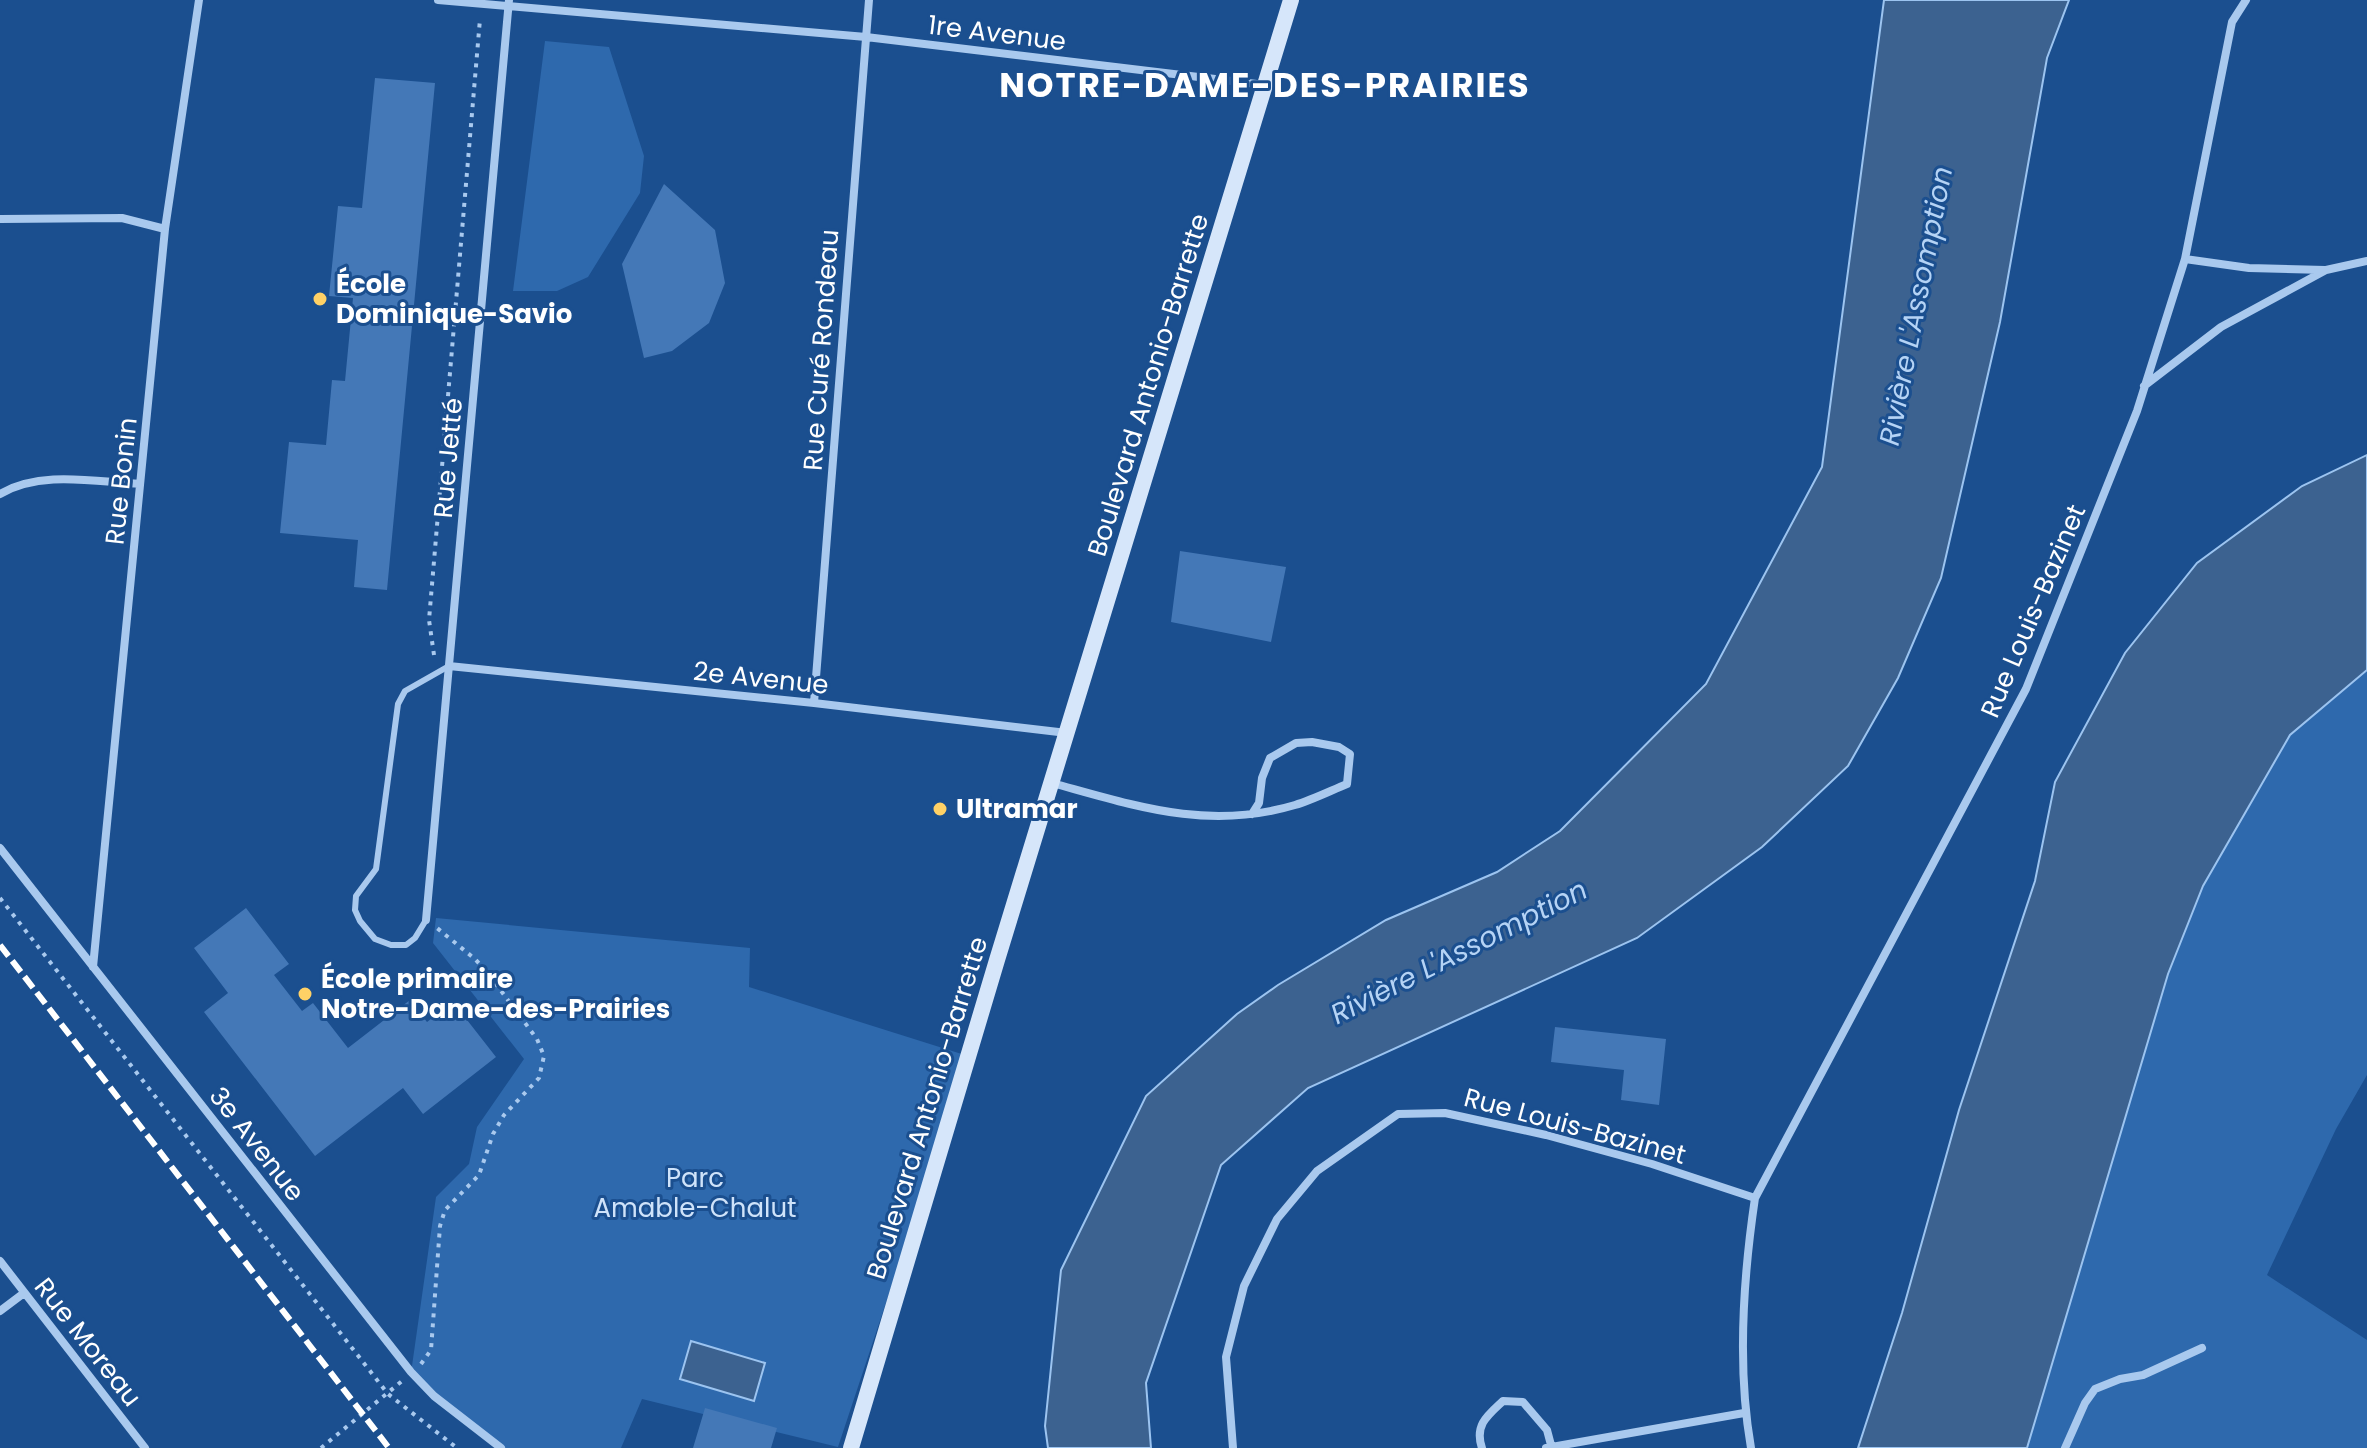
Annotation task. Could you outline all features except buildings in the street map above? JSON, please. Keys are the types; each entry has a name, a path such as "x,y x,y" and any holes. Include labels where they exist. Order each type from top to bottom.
{"street":[{"name":"Rue Bonin","path":"93,967 165,229 199,0"},
{"name":"1re Avenue","path":"438,0 508,2 866,37 1265,85"},
{"name":"Rue Curé Rondeau","path":"814,703 869,0"},
{"name":"Boulevard Antonio-Barrette","path":"851,1448 1291,0"},
{"name":"Rue Louis-Bazinet","path":"1751,1448 1744,1413 1745,1268 1755,1198 2026,689 2137,411 2185,259 2232,22 2246,0"},
{"name":"Rue Jetté","path":"426,920 508,2"},
{"path":"0,219 122,218 165,229"},
{"path":"2185,259 2249,268 2326,270 2367,261"},
{"path":"2144,386 2221,327 2326,270"},
{"path":"0,494 30,481 140,484"},
{"name":"2e Avenue","path":"449,666 814,703 1068,733"},
{"path":"1052,783 1151,810 1224,818 1252,814 1295,805 1347,784 1350,754 1339,747 1312,742 1296,743 1270,758 1262,778 1259,803 1252,814"},
{"name":"3e Avenue","path":"0,848 411,1372 434,1396 501,1448"},
{"name":"Rue Louis-Bazinet","path":"1233,1448 1226,1357 1244,1286 1277,1219 1317,1171 1398,1114 1445,1113 1546,1135 1652,1164 1755,1198"},
{"name":"Rue Moreau","path":"0,1261 145,1448"},
{"path":"0,1311 24,1293"},
{"path":"2065,1448 2085,1403 2095,1389 2143,1375 2202,1348"},
{"path":"1482,1448 1478,1438 1481,1421 1503,1401 1523,1402 1547,1430 1548,1447 1744,1413"}],"lane":[{"path":"426,920 415,938 406,945 391,945 375,939 360,921 355,910 356,896 376,869 398,704 405,691 449,666"}],"path":[{"name":"3e Avenue","path":"0,898 388,1394 457,1448"},
{"path":"321,1448 388,1394"}],"green space":[{"path":"545,41 609,47 644,156 640,193 588,277 557,291 513,291"},
{"path":"2367,670 2367,1075 2336,1129 2267,1275 2367,1340 2367,1448 2027,1448 2168,974 2203,886 2290,734"},
{"name":"Parc Amable-Chalut","path":"436,918 750,948 749,987 968,1056 838,1447 642,1399 621,1448 501,1448 411,1373 436,1197 469,1164 477,1127 524,1059 433,943"}],"water":[{"name":"Rivière L'Assomption","path":"1884,0 2069,0 2047,58 2000,322 1941,578 1898,678 1848,766 1762,847 1637,938 1308,1088 1221,1165 1146,1383 1151,1448 1048,1448 1045,1426 1061,1270 1146,1096 1237,1014 1278,985 1386,920 1497,872 1560,831 1706,684 1822,467"},
{"path":"2367,455 2367,670 2290,735 2203,886 2168,974 2027,1448 1858,1448 1902,1313 1959,1110 2035,881 2055,782 2125,653 2197,563 2302,486"},
{"path":"691,1341 765,1363 754,1401 680,1379"}],"railway":[{"path":"0,945 389,1448"}],"place":[{"name":"École Dominique-Savio","path":"320,299"},
{"name":"Ultramar","path":"940,809"},
{"name":"École primaire Notre-Dame-des-Prairies","path":"305,994"}],"district":[{"name":"NOTRE-DAME-DES-PRAIRIES","path":"1265,85"}]}
